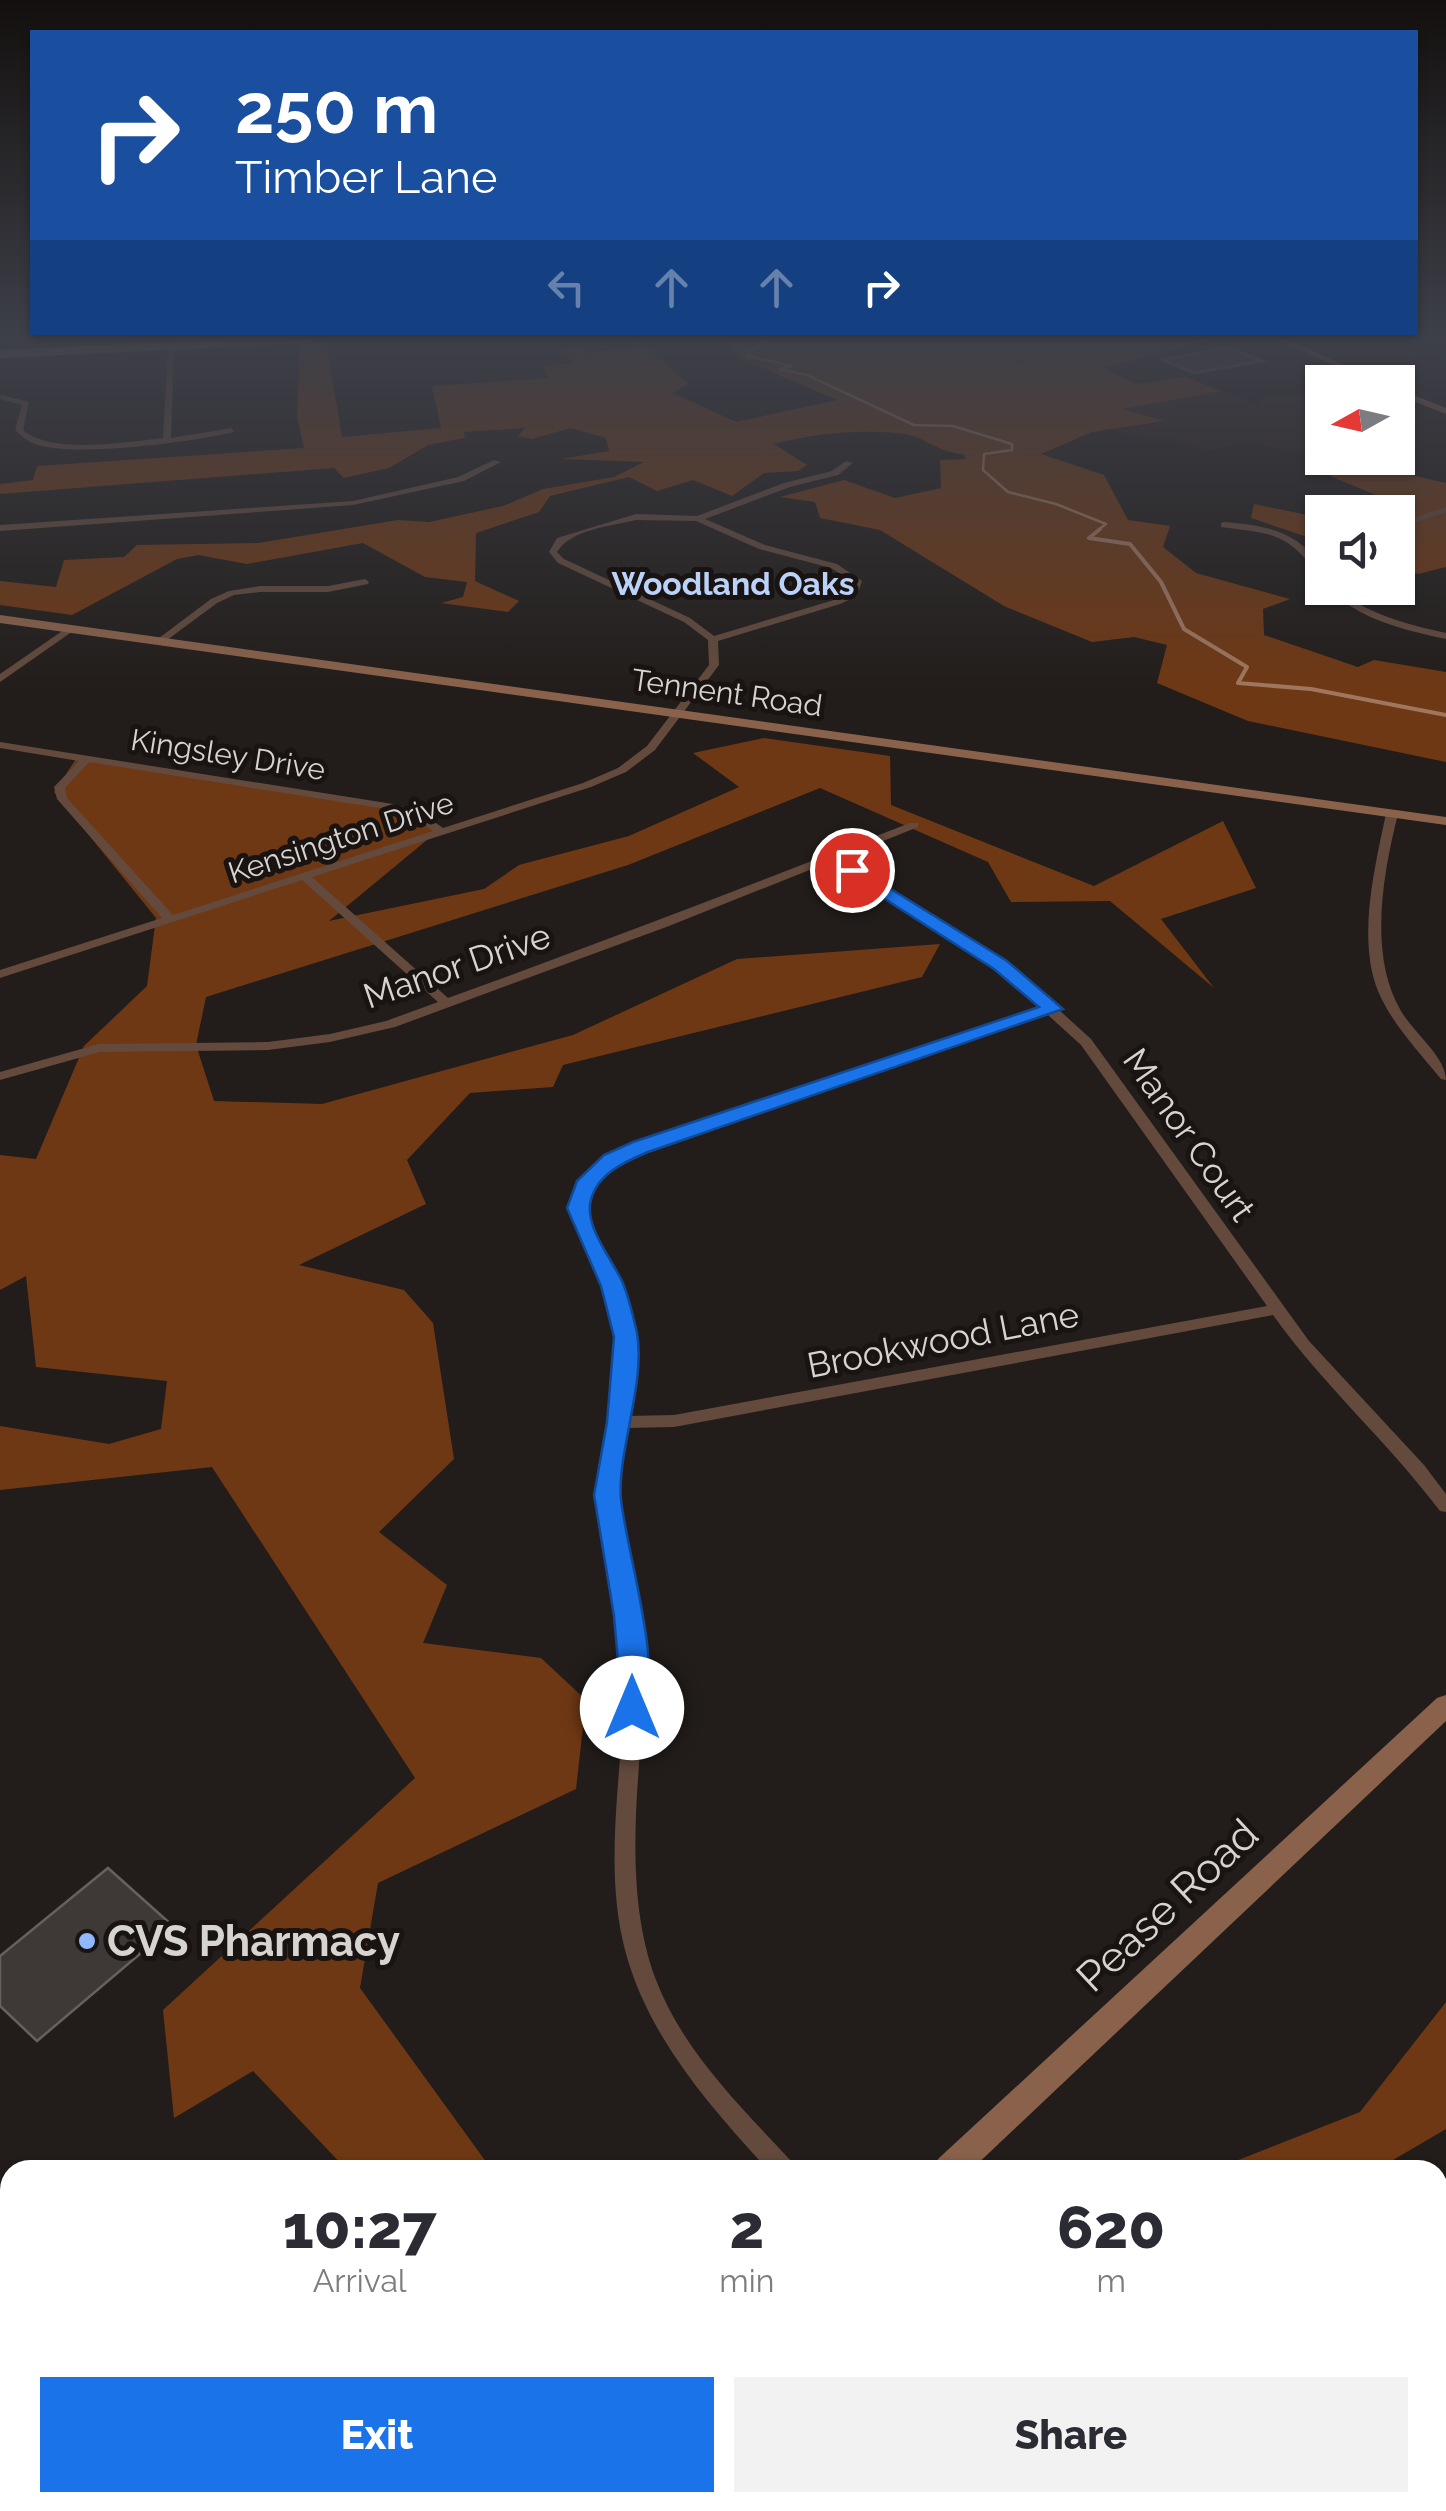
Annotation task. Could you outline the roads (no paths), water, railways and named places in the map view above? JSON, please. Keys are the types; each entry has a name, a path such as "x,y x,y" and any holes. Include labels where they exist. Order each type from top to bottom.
{"street":[{"path":"0,528 353,503 461,478 497,462"},
{"path":"698,519 787,485 835,472 849,463"},
{"path":"1415,520 1446,508"},
{"path":"636,517 698,519 762,548 843,569 856,578 854,594 838,602 713,638 686,620 561,562 553,552 557,543 573,534 636,517"},
{"path":"1224,525 1257,528 1291,538 1305,548"},
{"path":"160,641 214,601 232,594 365,582"},
{"path":"1355,605 1382,618 1446,636"},
{"name":"Tennent Road","path":"0,618 1446,821"},
{"path":"0,679 71,629"},
{"name":"Kensington Drive","path":"0,974 612,775 650,748 714,665 713,638"},
{"name":"Kingsley Drive","path":"0,744 393,806 414,813 441,832"},
{"path":"87,758 64,778 59,787 62,799 170,919"},
{"path":"1392,814 1374,931 1376,966 1390,1004 1446,1076"},
{"name":"Manor Drive","path":"0,1076 99,1048 268,1046 330,1038 390,1024 665,923 914,825"},
{"name":"Manor Court","path":"830,856 1000,965 1053,1009 1112,1074 1276,1309 1446,1506"},
{"path":"304,876 446,1003"},
{"path":"775,2160 690,2062 661,2014 636,1948 627,1897 625,1847 634,1673 608,1495 627,1353 624,1323 613,1286 578,1208 584,1186 599,1168 641,1147 1053,1009"},
{"name":"Brookwood Lane","path":"620,1422 674,1421 1276,1309"},
{"name":"Pease Road","path":"961,2160 1446,1705"}],"waterway":[{"path":"984,456 983,470 1008,492 1056,504 1106,524 1097,531"},
{"path":"1100,529 1089,538 1130,544 1161,582 1184,629 1247,667 1238,683 1311,689 1446,715"}],"place":[{"name":"CVS Pharmacy","path":"87,1941"}],"district":[{"name":"Woodland Oaks","path":"733,584"}]}
